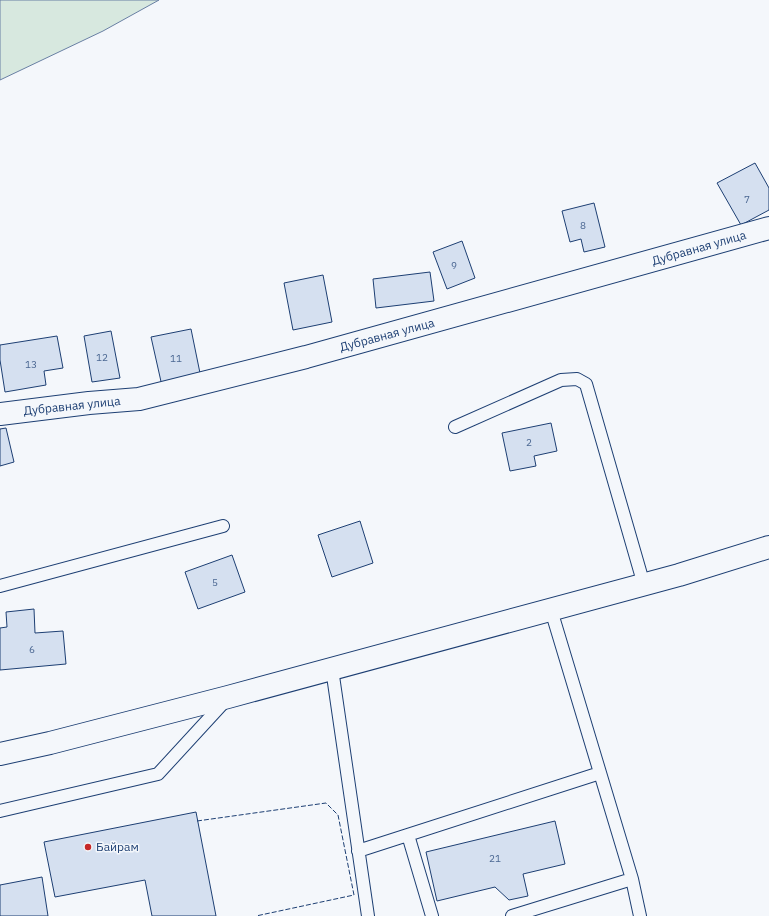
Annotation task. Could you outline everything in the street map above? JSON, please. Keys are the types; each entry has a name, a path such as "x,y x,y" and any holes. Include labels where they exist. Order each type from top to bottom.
{"main road":[{"name":"Дубравная улица","path":"0,414 89,403 139,399 306,357 769,228"},
{"path":"0,754 50,743 228,697 679,576 769,547"}],"lane":[{"path":"455,427 561,380 577,379 586,384 644,585"},
{"path":"0,586 223,526"},
{"path":"551,610 632,879 640,916"},
{"path":"332,669 368,916"},
{"path":"0,811 158,774 228,697"},
{"path":"358,851 600,773"},
{"path":"408,835 432,916"},
{"path":"512,916 632,879"}],"shaded area":[{"path":"0,0 159,0 103,31 0,80"}],"building":[{"path":"755,163 769,188 769,210 741,225 717,183"},
{"path":"594,203 605,247 584,252 581,239 570,242 562,211"},
{"path":"462,241 475,278 447,289 433,252"},
{"path":"430,272 434,301 376,308 373,279"},
{"path":"323,275 332,322 293,330 284,283"},
{"path":"191,329 201,378 162,386 151,337"},
{"path":"111,331 120,378 92,382 84,336"},
{"path":"57,336 63,368 44,371 46,385 5,392 0,360 0,345"},
{"path":"551,423 557,451 534,456 536,466 510,471 502,433"},
{"path":"6,428 14,462 0,466 0,429"},
{"path":"360,521 373,563 332,577 318,535"},
{"path":"232,555 245,592 198,609 185,572"},
{"path":"34,609 35,633 63,631 66,664 0,670 0,628 7,627 6,612"},
{"path":"196,812 216,916 152,916 145,880 55,897 44,842"},
{"path":"555,821 565,864 523,874 528,896 509,900 495,887 437,901 426,852"},
{"path":"42,877 48,916 0,916 0,885"}],"fence":[{"path":"197,821 326,803 338,815 354,895 256,916"}],"place":[{"name":"Байрам","path":"88,847"}]}
